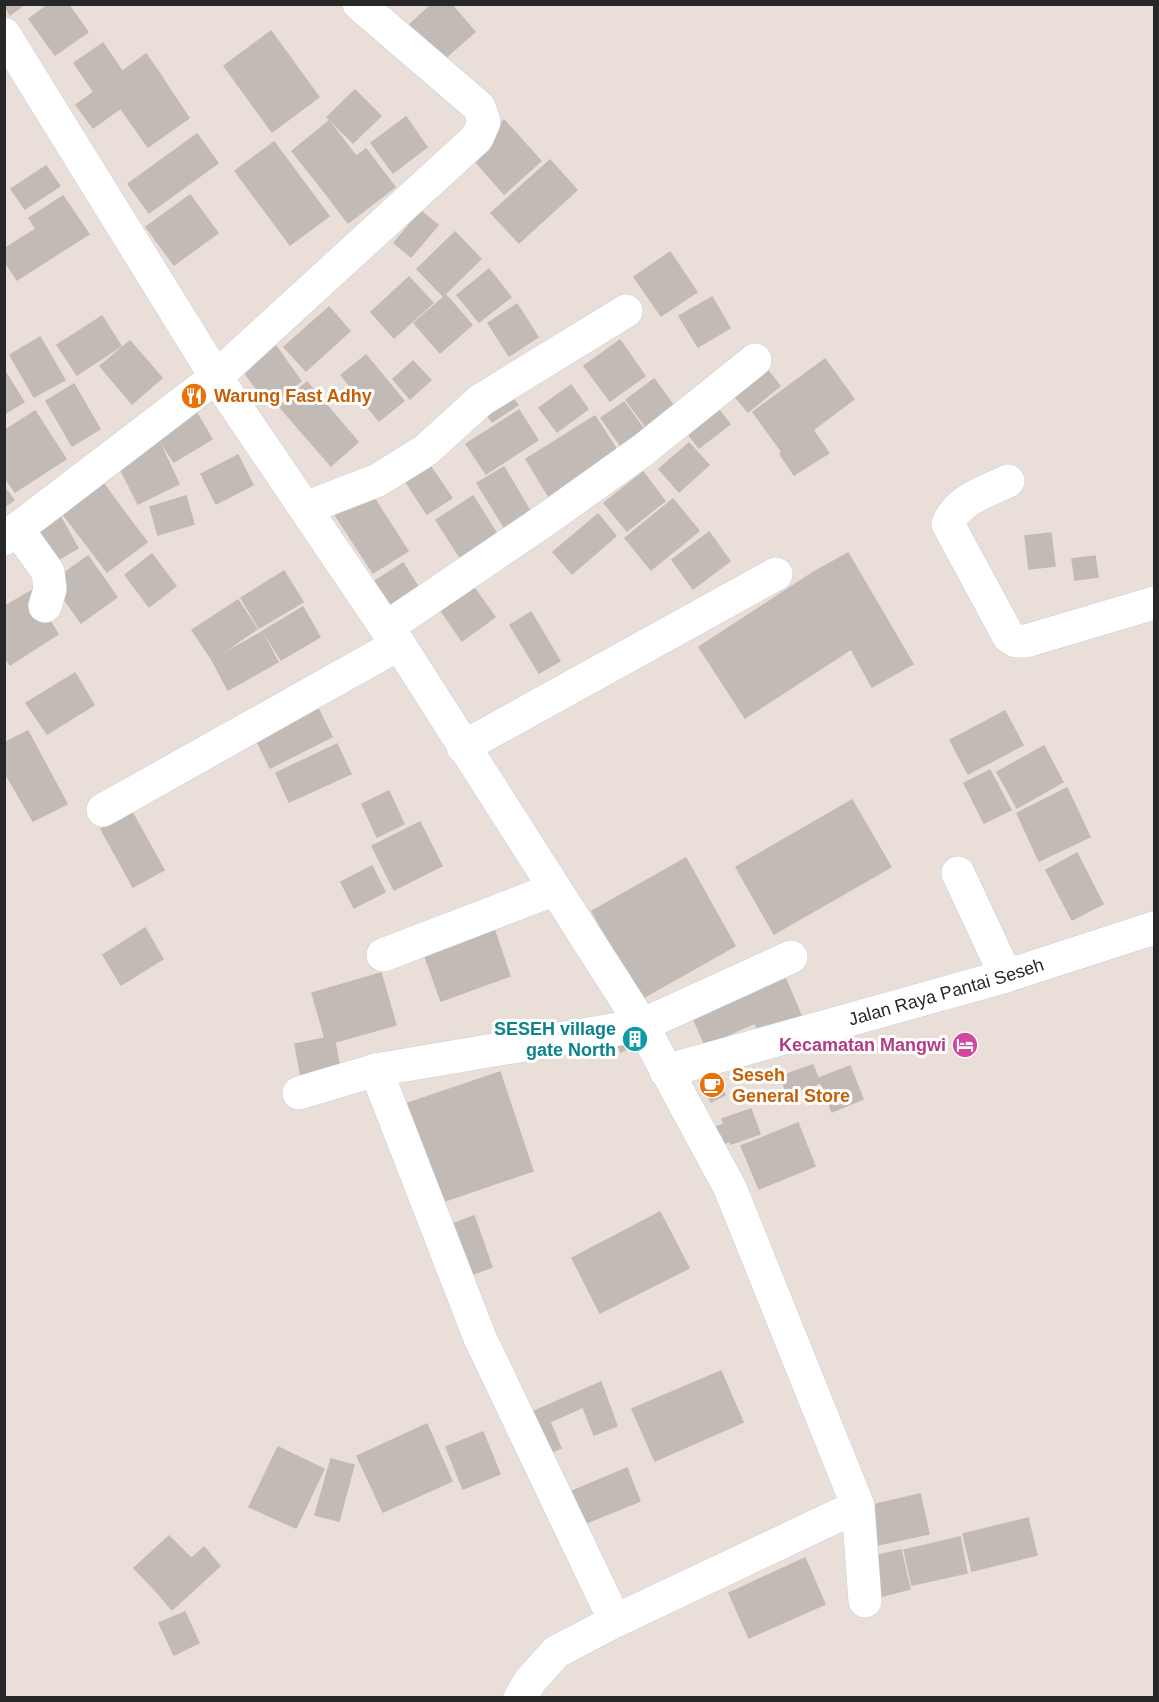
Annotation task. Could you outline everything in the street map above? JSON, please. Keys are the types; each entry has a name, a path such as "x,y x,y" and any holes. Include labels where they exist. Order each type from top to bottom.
{"street":[{"path":"45,606 50,590 48,572 11,534 216,377 477,138 484,122 479,107 359,4"},
{"path":"4,34 216,377 393,636 642,1025 730,1188 858,1506 865,1601"},
{"path":"306,508 378,480 426,450 481,400 626,312"},
{"path":"103,810 393,636 545,520 634,457 755,360"},
{"path":"1008,481 961,504 953,513 948,524 1009,637 1016,641 1026,641 1155,603"},
{"path":"463,747 776,574"},
{"path":"958,873 1006,976"},
{"path":"383,955 555,889"},
{"name":"Jalan Raya Pantai Seseh","path":"666,1071 1006,976 1155,928"},
{"path":"299,1093 376,1070 642,1025 791,957"},
{"path":"376,1070 480,1338 615,1621"},
{"path":"520,1698 530,1681 556,1652 615,1621 858,1506"}],"building":[{"path":"4,4 25,4 10,15"},
{"path":"49,4 68,4 88,32 55,55 29,19"},
{"path":"432,4 451,4 475,32 437,65 405,29"},
{"path":"271,31 319,97 272,132 224,66"},
{"path":"103,43 122,71 93,91 74,63"},
{"path":"146,54 163,78 93,128 76,105"},
{"path":"163,79 189,118 148,147 121,109"},
{"path":"355,90 381,116 353,143 327,117"},
{"path":"406,117 427,147 393,173 371,143"},
{"path":"504,120 541,161 504,194 468,153"},
{"path":"329,121 356,156 319,185 292,151"},
{"path":"197,134 218,163 149,213 128,184"},
{"path":"274,142 329,216 290,245 235,171"},
{"path":"366,149 395,187 348,223 319,185"},
{"path":"550,160 577,190 519,243 491,213"},
{"path":"46,166 60,186 25,209 11,189"},
{"path":"190,195 218,233 174,265 146,227"},
{"path":"63,196 89,234 17,280 4,260 4,249 36,229 29,218"},
{"path":"421,211 438,225 411,257 394,243"},
{"path":"455,232 481,259 443,296 417,269"},
{"path":"670,252 697,292 661,316 634,277"},
{"path":"489,269 511,297 479,322 457,295"},
{"path":"409,277 433,303 394,338 371,312"},
{"path":"446,295 472,325 440,353 414,323"},
{"path":"712,297 730,328 698,347 679,316"},
{"path":"517,304 538,337 509,356 488,323"},
{"path":"329,307 350,331 306,371 284,347"},
{"path":"102,316 121,346 77,375 57,345"},
{"path":"40,337 65,380 34,397 10,355"},
{"path":"270,338 301,381 269,405 237,363"},
{"path":"620,340 645,376 610,401 584,366"},
{"path":"130,341 162,378 132,404 100,366"},
{"path":"366,355 404,401 379,421 341,375"},
{"path":"825,359 854,399 813,430 829,453 794,475 780,454 782,452 753,412"},
{"path":"413,361 431,380 410,399 393,379"},
{"path":"761,362 780,386 748,412 728,388"},
{"path":"4,370 24,402 4,414"},
{"path":"654,379 677,410 649,431 626,400"},
{"path":"307,382 358,442 331,466 279,406"},
{"path":"74,384 100,429 72,446 46,401"},
{"path":"571,385 588,409 557,432 539,408"},
{"path":"509,393 518,405 492,422 484,410"},
{"path":"624,402 646,432 623,449 601,418"},
{"path":"715,405 730,424 699,448 684,429"},
{"path":"193,407 212,439 174,462 157,437"},
{"path":"519,410 538,440 486,474 466,444"},
{"path":"35,411 66,459 15,492 4,476 4,431"},
{"path":"595,416 622,458 552,502 526,459"},
{"path":"157,437 179,484 138,504 115,458"},
{"path":"689,443 709,465 679,492 659,469"},
{"path":"238,455 253,485 216,504 201,474"},
{"path":"426,460 452,498 427,514 402,476"},
{"path":"504,467 533,516 507,532 477,483"},
{"path":"643,472 665,501 627,531 604,503"},
{"path":"100,479 125,513 85,543 59,509"},
{"path":"4,487 14,500 4,507"},
{"path":"367,487 408,551 373,573 332,510"},
{"path":"186,496 194,524 158,535 150,507"},
{"path":"473,496 499,537 464,564 436,520"},
{"path":"673,499 699,531 651,570 625,538"},
{"path":"56,509 78,548 49,565 27,526"},
{"path":"125,513 147,542 107,572 85,543"},
{"path":"598,514 616,536 572,574 553,552"},
{"path":"709,532 730,561 693,589 672,560"},
{"path":"1051,533 1055,566 1029,569 1025,536"},
{"path":"848,553 913,664 872,687 851,649 745,718 699,647 814,572"},
{"path":"152,554 176,586 149,607 125,575"},
{"path":"88,556 117,597 81,623 52,582"},
{"path":"1095,556 1098,577 1075,580 1072,559"},
{"path":"403,563 422,593 395,611 375,581"},
{"path":"284,571 303,602 259,628 241,598"},
{"path":"472,585 495,617 462,641 439,608"},
{"path":"31,591 58,634 10,665 4,656 4,607"},
{"path":"238,600 257,629 212,660 192,630"},
{"path":"303,607 320,637 281,660 263,631"},
{"path":"531,612 560,661 539,673 510,625"},
{"path":"262,632 278,662 228,690 212,660"},
{"path":"75,673 94,705 47,734 26,703"},
{"path":"314,700 332,737 270,768 252,731"},
{"path":"1005,711 1023,745 968,774 950,740"},
{"path":"28,731 67,804 33,821 4,771 4,743"},
{"path":"337,744 351,774 289,802 276,773"},
{"path":"1044,746 1063,782 1017,808 997,772"},
{"path":"990,770 1011,810 984,823 964,783"},
{"path":"1067,788 1090,837 1039,861 1017,813"},
{"path":"389,791 404,824 377,837 362,804"},
{"path":"852,800 891,867 774,934 736,867"},
{"path":"132,812 164,870 133,887 101,829"},
{"path":"420,822 442,866 394,890 372,846"},
{"path":"1077,853 1103,904 1072,920 1046,870"},
{"path":"686,858 735,946 641,999 592,911"},
{"path":"372,866 385,892 354,908 341,882"},
{"path":"493,926 510,976 441,1001 423,951"},
{"path":"145,928 163,959 121,985 103,955"},
{"path":"381,973 396,1025 335,1042 340,1069 301,1077 295,1044 325,1038 312,993"},
{"path":"783,973 801,1015 759,1033 755,1023 705,1045 691,1013"},
{"path":"653,1036 621,1052 617,1043"},
{"path":"813,1065 820,1083 787,1095 781,1076"},
{"path":"850,1066 863,1099 832,1112 819,1078"},
{"name":"Seseh General Store","path":"714,1069 725,1095 711,1102 699,1075"},
{"path":"500,1072 533,1171 430,1206 397,1107"},
{"path":"751,1109 760,1134 731,1144 730,1141 723,1144 716,1127 724,1124 722,1119"},
{"path":"798,1123 815,1166 759,1189 741,1146"},
{"path":"660,1212 689,1268 600,1313 572,1258"},
{"path":"474,1216 492,1267 460,1279 442,1228"},
{"path":"721,1371 743,1422 655,1461 632,1409"},
{"path":"601,1382 617,1426 594,1435 583,1407 550,1422 561,1448 540,1458 521,1417"},
{"path":"427,1424 452,1481 383,1512 357,1456"},
{"path":"483,1432 500,1474 463,1489 446,1447"},
{"path":"278,1447 324,1469 296,1528 249,1507"},
{"path":"331,1459 354,1465 339,1521 315,1515"},
{"path":"627,1468 640,1501 574,1528 561,1496"},
{"path":"920,1494 929,1534 877,1545 868,1506"},
{"path":"1028,1518 1037,1555 972,1571 963,1534"},
{"path":"169,1536 191,1558 156,1591 134,1568"},
{"path":"960,1537 967,1573 912,1585 904,1550"},
{"path":"204,1547 220,1566 172,1610 156,1591"},
{"path":"901,1550 910,1589 875,1598 866,1558"},
{"path":"805,1558 825,1604 749,1638 729,1593"},
{"path":"185,1612 199,1643 174,1655 159,1623"}],"place":[{"name":"Warung Fast Adhy","path":"194,396"},
{"name":"SESEH village gate North","path":"635,1039"},
{"name":"Kecamatan Mangwi","path":"965,1045"},
{"name":"Seseh General Store","path":"712,1085"}]}
